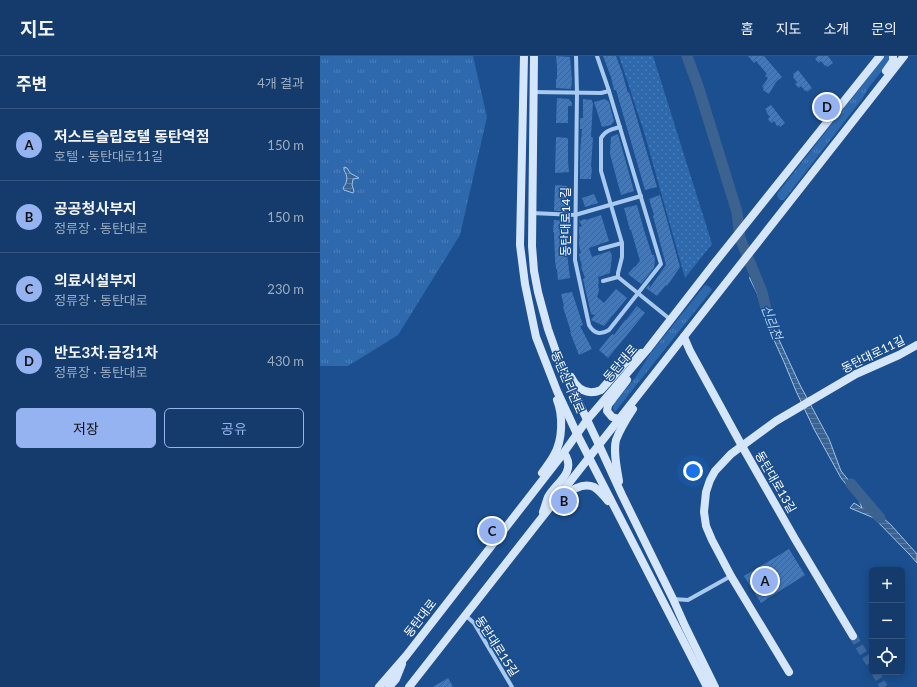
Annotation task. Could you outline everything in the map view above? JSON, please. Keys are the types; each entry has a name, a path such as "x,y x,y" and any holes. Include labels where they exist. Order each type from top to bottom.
{"main road":[{"name":"동탄신리천로","path":"524,56 520,245 525,284 536,337 546,365 577,434 707,687"},
{"name":"동탄신리천로","path":"534,56 532,246 534,271 538,292 548,329 560,363 685,626 716,687"},
{"name":"동탄대로","path":"379,687 406,656 562,455 587,420 647,350 880,56"},
{"path":"878,89 879,81 893,61 893,56"},
{"path":"409,687 904,56"},
{"path":"548,329 556,340 574,384 584,391 596,392 601,390 626,362 647,350"},
{"name":"동탄대로13길","path":"684,337 690,351 742,446 853,636"},
{"name":"동탄대로11길","path":"742,446 776,421 856,374 899,356 917,346"},
{"path":"619,419 612,417 607,411 608,405 634,372 647,350"},
{"path":"526,501 538,478 555,454 559,444 562,426 559,404 550,381 546,365"},
{"path":"622,495 615,458 616,440 624,423 660,367"},
{"path":"742,446 723,462 715,471 710,480 704,502 706,526 731,576 789,672"},
{"path":"541,519 548,498 569,470 569,461 566,456 562,455"},
{"path":"541,519 554,509 568,493 579,487 588,486 595,488 616,510"},
{"path":"389,687 396,679 406,656"}],"street":[{"name":"동탄대로14길","path":"576,56 575,260 589,325 591,329 599,334 609,330 661,264 610,91 597,56"},
{"path":"534,92 601,93 610,91"},
{"path":"618,277 622,257 622,243 601,171 603,134 606,131 620,127"},
{"path":"532,213 575,215 640,196"},
{"path":"600,249 622,243"},
{"path":"618,277 670,320"},
{"path":"603,281 618,277"},
{"path":"673,599 688,600 731,576"},
{"name":"동탄대로15길","path":"465,615 474,623 512,687"}],"green space":[{"path":"320,56 473,56 487,117 460,235 398,335 348,366 320,366"},
{"path":"619,56 653,56 712,244 685,278 644,132"},
{"path":"885,56 889,56 889,62 869,87 862,99 784,200 778,198 777,194"},
{"path":"705,285 712,290 615,412 613,408 614,404 635,378 650,354"}],"shaded area":[{"path":"344,167 347,168 350,173 359,178 353,179 353,193 344,190 343,188 347,179"},
{"path":"741,249 762,292 773,327 800,385 829,439 841,471 873,509 891,525 917,554 917,563 874,518 850,508 854,503 862,508 859,500 841,478 814,429 796,391 768,327 757,293 737,253"}],"pier":[{"path":"740,247 743,248 754,271 748,279 735,254"}],"building":[{"path":"556,56 570,57 572,80 571,89 556,88"},
{"path":"603,56 616,56 628,93 629,92 657,187 645,190 616,90 614,90"},
{"path":"748,56 764,56 782,77 776,82 769,94 763,90 764,88 762,87 768,78 765,76 767,74 756,61 754,63"},
{"path":"817,56 828,56 833,63 827,67 821,61 819,63 815,59"},
{"path":"798,70 812,88 807,92 801,86 799,88 795,84 797,82 793,77 793,74"},
{"path":"557,98 569,99 572,103 572,106 568,106 568,123 556,123"},
{"path":"583,99 592,100 592,103 593,102 591,179 580,179 582,129 580,129 580,118 583,118"},
{"path":"605,99 609,102 614,121 611,125 602,127 594,102"},
{"path":"771,105 785,123 780,127 779,125 777,126 774,121 771,123 768,119 770,117 765,109"},
{"path":"618,134 634,191 621,195 610,154 611,137"},
{"path":"556,137 568,138 569,172 555,173"},
{"path":"555,185 567,186 567,203 569,203 569,208 566,211 554,211"},
{"path":"594,194 598,203 585,207 582,198"},
{"path":"660,195 680,267 667,286 666,285 657,296 646,288 650,284 649,289 666,265 649,199"},
{"path":"637,205 655,261 654,268 641,284 628,274 640,261 624,208"},
{"path":"601,215 609,241 589,248 592,257 610,251 612,256 610,273 598,277 599,290 597,297 604,303 616,289 627,298 604,326 591,320 595,315 591,314 583,279 585,278 579,255 581,253 579,246 579,227 582,226 579,221"},
{"path":"554,220 567,221 569,224 569,228 567,229 566,245 570,278 558,280 553,232"},
{"path":"572,292 583,325 580,326 592,349 579,355 570,332 561,294"},
{"path":"637,306 645,313 608,358 599,350 612,334 614,335"},
{"path":"789,549 805,575 761,603 744,576"},
{"path":"448,678 453,687 433,687"}],"waterway":[{"name":"신리천","path":"687,56 698,86 737,212 740,238 762,292 766,309"},
{"name":"신리천","path":"851,484 880,518"}],"tunnel":[{"path":"853,636 869,662"},
{"path":"877,675 884,687"}],"place":[{"name":"반도3차.금강1차","path":"827,107"},
{"name":"공공청사부지","path":"564,501"},
{"name":"의료시설부지","path":"492,531"},
{"name":"저스트슬립호텔 동탄역점","path":"765,581"}]}
